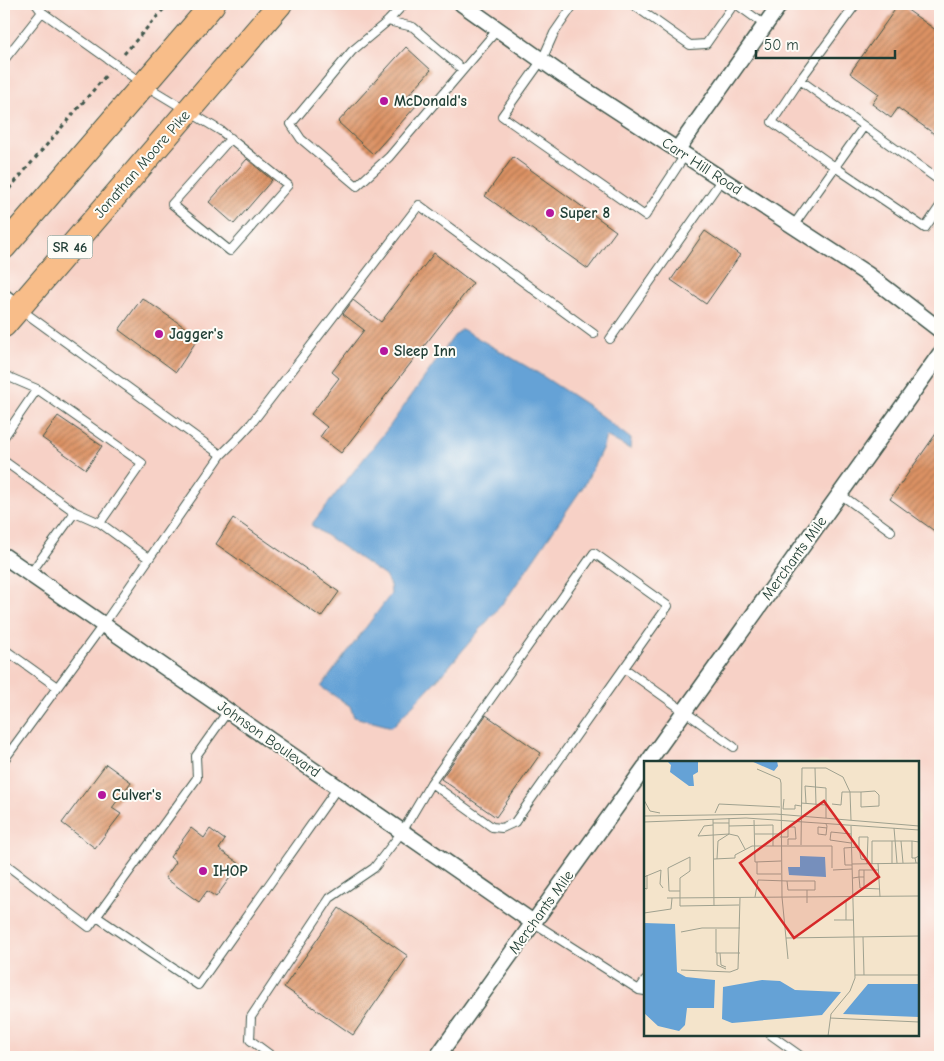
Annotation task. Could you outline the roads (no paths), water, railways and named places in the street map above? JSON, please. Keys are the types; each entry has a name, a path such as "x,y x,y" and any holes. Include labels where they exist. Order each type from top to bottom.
{"highway":[{"path":"4,247 213,4"},
{"name":"Jonathan Moore Pike","path":"8,310 187,111 280,4"}],"street":[{"name":"Carr Hill Road","path":"462,4 681,153 867,274 940,330"},
{"path":"681,153 780,4"},
{"name":"Merchants Mile","path":"649,761 940,354"},
{"name":"Johnson Boulevard","path":"5,560 30,574 534,923"},
{"name":"Merchants Mile","path":"437,1057 644,768"}],"lane":[{"path":"36,4 42,12 143,84 222,131 288,185 230,251 172,204 230,138"},
{"path":"404,4 388,21 352,51 291,124 302,139 357,186 388,158 498,29"},
{"path":"574,4 554,33 542,60 502,116 645,216 681,153"},
{"path":"632,4 690,45 706,44 735,4 765,25"},
{"path":"856,4 800,80 772,122 925,228 940,206"},
{"path":"4,60 42,12"},
{"path":"388,21 413,27 463,70"},
{"path":"800,80 940,181"},
{"path":"793,226 864,126"},
{"path":"610,339 722,179"},
{"path":"4,760 103,625 221,455 251,424 419,205 594,334"},
{"path":"8,310 221,455"},
{"path":"4,375 37,389 142,462 100,523"},
{"path":"4,437 37,389"},
{"path":"4,461 76,512 100,523 148,558"},
{"path":"840,494 891,531"},
{"path":"30,574 76,512"},
{"path":"273,1057 250,1040 251,1016 330,898 374,868 402,832 431,783 594,554 668,606 515,822 502,828 492,827 431,783"},
{"path":"4,649 57,687"},
{"path":"624,668 734,747"},
{"path":"4,863 89,927 197,778 196,756 228,711"},
{"path":"97,917 198,985 338,787"},
{"path":"534,923 642,991"},
{"path":"772,1036 802,1057"}],"water":[{"path":"462,329 538,373 587,405 631,439 630,449 606,436 603,447 585,484 507,598 446,670 392,727 354,717 350,706 321,687 391,594 390,585 385,576 311,525 389,427 454,336"}],"place":[{"name":"McDonald's","path":"384,101"},
{"name":"Super 8","path":"550,213"},
{"name":"Jagger's","path":"159,334"},
{"name":"Sleep Inn","path":"384,351"},
{"name":"Culver's","path":"102,795"},
{"name":"IHOP","path":"203,871"}]}
